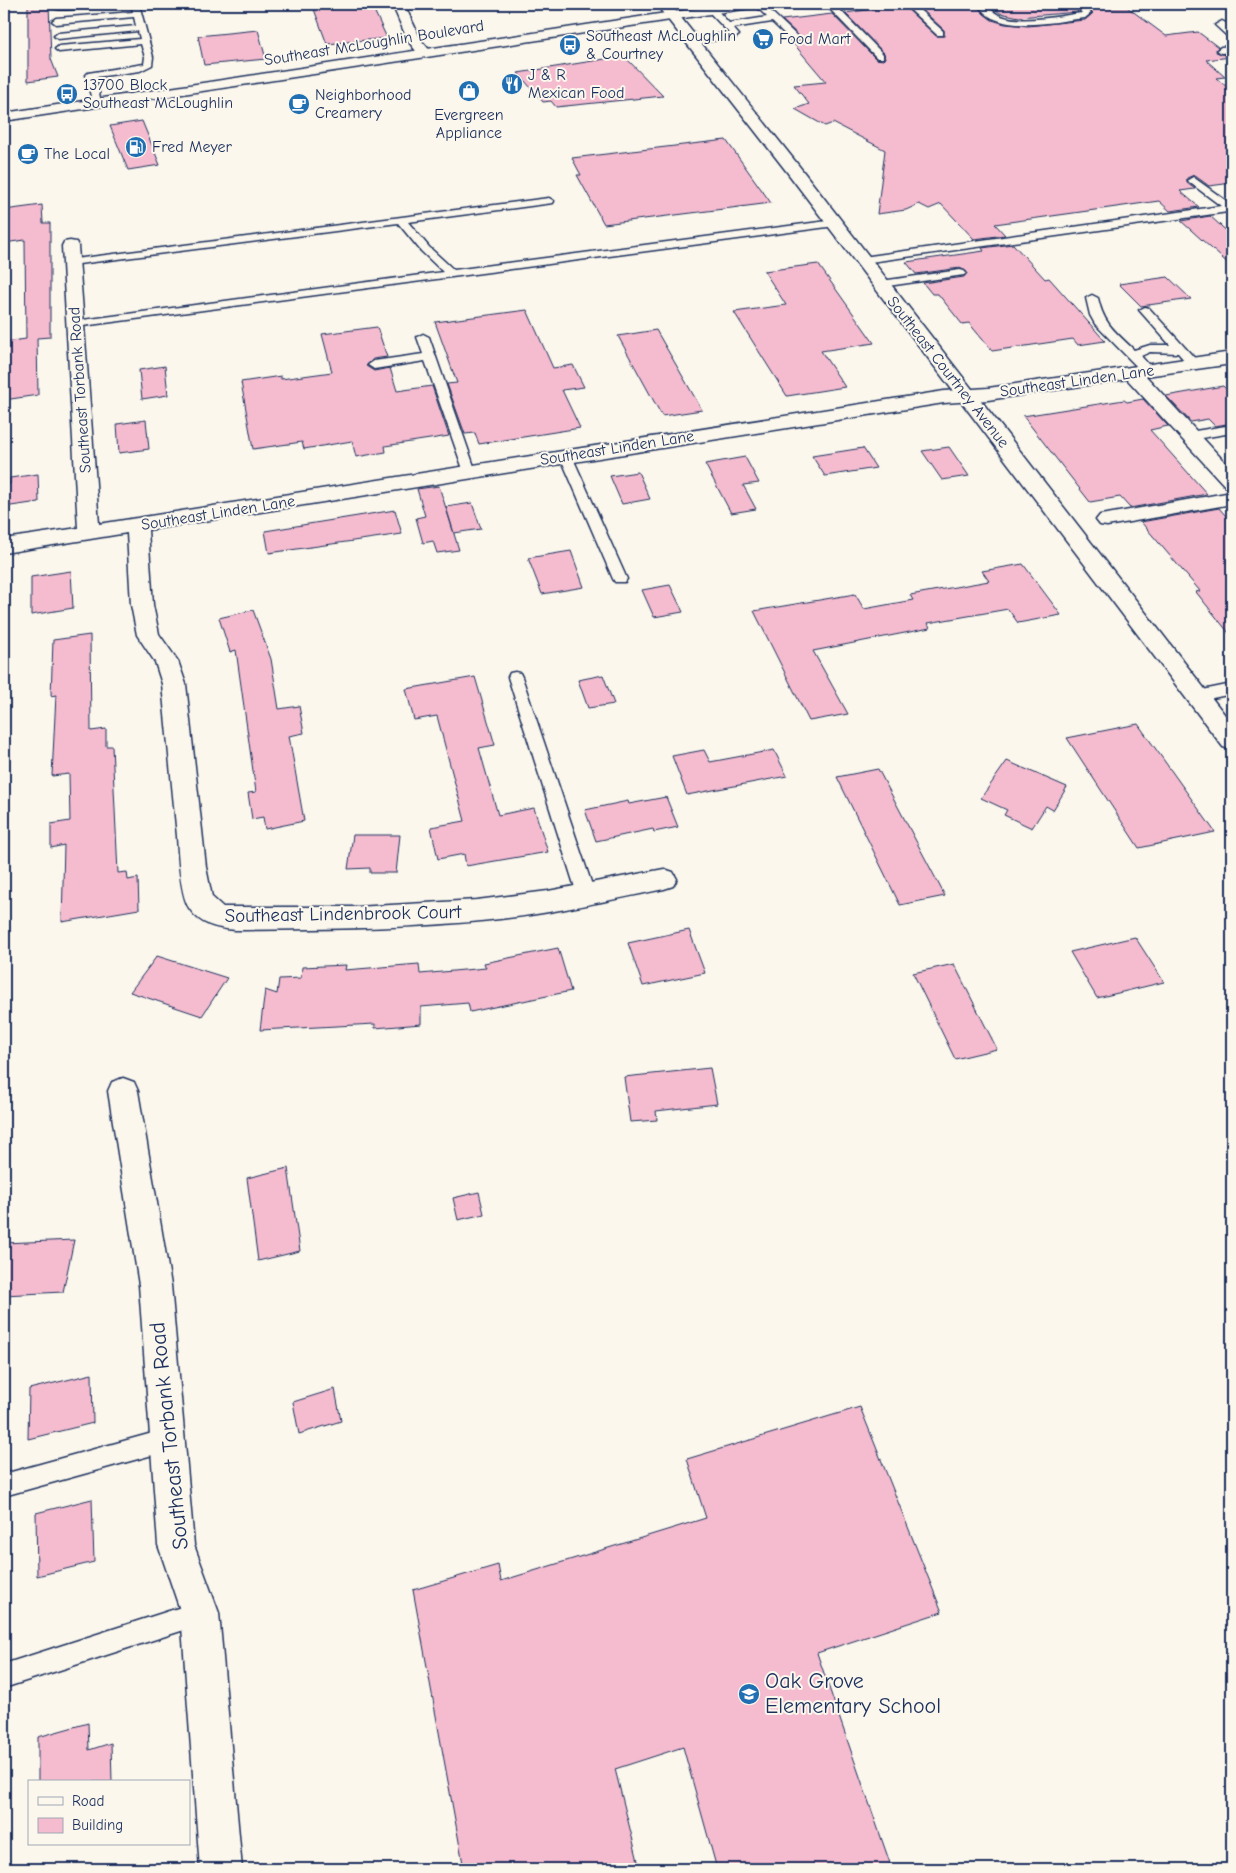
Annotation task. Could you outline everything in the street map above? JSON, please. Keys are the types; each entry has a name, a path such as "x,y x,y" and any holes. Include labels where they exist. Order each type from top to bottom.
{"street":[{"path":"398,4 415,41 425,53"},
{"name":"Southeast Courtney Avenue","path":"663,4 694,40 1232,741"},
{"name":"Southeast McLoughlin Boulevard","path":"4,117 750,4"},
{"name":"Southeast Torbank Road","path":"70,254 89,534"},
{"name":"Southeast Linden Lane","path":"4,546 935,398 988,394 1188,357 1232,358"},
{"path":"1138,367 1189,436 1232,482"},
{"path":"1107,520 1232,498"},
{"name":"Southeast Lindenbrook Court","path":"137,526 142,604 148,635 166,661 174,684 193,867 199,902 216,917 235,920 418,915 479,911 664,879"},
{"name":"Southeast Torbank Road","path":"123,1091 155,1285 176,1545 200,1613 221,1869"}],"lane":[{"path":"56,7 85,4"},
{"path":"96,103 91,75 146,67 148,65 149,57 135,4"},
{"path":"758,4 795,39"},
{"path":"832,6 870,4"},
{"path":"908,4 940,34"},
{"path":"981,4 1001,19 1024,21 1085,15 1088,12 1078,4"},
{"path":"832,6 880,56"},
{"path":"694,40 735,35 712,10"},
{"path":"56,21 137,14"},
{"path":"727,26 774,19"},
{"path":"58,36 141,28"},
{"path":"59,49 145,41"},
{"path":"1221,50 1232,48"},
{"path":"1193,180 1231,209"},
{"path":"70,254 402,221 549,201"},
{"path":"863,260 1231,209"},
{"path":"402,221 425,249 453,275"},
{"path":"75,324 835,223"},
{"path":"881,284 960,273"},
{"path":"1092,298 1096,315 1101,324 1138,367"},
{"path":"1145,310 1188,357"},
{"path":"423,337 470,472"},
{"path":"374,364 430,357"},
{"path":"1189,436 1232,429"},
{"path":"566,456 620,579"},
{"path":"515,677 586,894"},
{"path":"1198,696 1232,689"},
{"path":"4,1485 167,1440"},
{"path":"4,1676 200,1613"}],"building":[{"path":"28,4 49,4 51,59 58,77 28,81"},
{"path":"312,4 371,4 387,38 327,44"},
{"path":"916,4 975,4 992,20 1005,24 1028,26 1085,20 1093,13 1088,8 1127,7 1166,36 1198,32 1218,47 1216,52 1231,57 1206,60 1225,77 1216,78 1232,91 1232,183 1209,186 1194,175 1187,178 1187,183 1195,189 1180,191 1199,207 1170,211 1159,201 995,224 1005,235 974,239 941,204 929,209 919,204 906,210 877,214 885,150 833,123 825,126 795,109 809,104 794,85 826,82 793,43 799,42 799,36 782,20 832,14 876,59 883,60 885,58 884,53 845,13 903,5 936,36 944,36 944,30"},
{"path":"988,4 1072,4 1078,12 1019,17 1000,13"},
{"path":"258,30 266,59 204,65 198,36"},
{"path":"624,56 663,96 556,107 551,101 543,102 518,73"},
{"name":"Fred Meyer","path":"142,121 160,165 128,170 110,126"},
{"path":"726,140 771,203 604,224 577,175 581,175 572,158"},
{"path":"42,205 43,223 50,223 50,337 37,338 38,395 4,400 4,342 26,339 25,240 4,243 4,210"},
{"path":"1210,216 1232,236 1232,267 1181,221"},
{"path":"1013,244 1045,279 1049,278 1105,341 1078,345 1073,339 992,351 969,323 962,324 938,294 932,294 923,283 964,277 967,272 960,268 916,274 906,262 984,251 982,248"},
{"path":"818,264 874,343 821,351 845,387 787,396 734,312 786,305 764,271"},
{"path":"1168,277 1191,299 1141,306 1119,284"},
{"path":"527,310 553,368 573,365 584,387 562,390 580,428 479,444 475,433 465,434 447,384 457,383 435,322"},
{"path":"377,327 387,357 373,359 366,366 374,371 390,368 397,391 432,386 449,436 385,446 386,452 356,457 352,441 304,449 302,442 253,449 241,382 281,376 281,379 332,372 322,334"},
{"path":"656,330 702,410 662,416 618,336"},
{"path":"165,366 168,395 142,399 139,370"},
{"path":"1223,386 1232,395 1232,423 1215,426 1208,419 1191,422 1166,396"},
{"path":"1143,399 1168,426 1150,430 1207,494 1130,508 1120,497 1090,502 1023,416 1124,400 1127,402"},
{"path":"146,420 149,449 119,453 117,424"},
{"path":"949,447 969,476 942,480 922,451"},
{"path":"863,448 876,468 825,476 812,456"},
{"path":"745,457 759,483 743,485 756,509 731,513 705,464"},
{"path":"638,472 650,499 622,504 610,476"},
{"path":"38,474 39,502 4,507 4,484 10,484 10,478"},
{"path":"439,486 459,550 437,553 433,541 423,543 416,518 425,516 417,489"},
{"path":"472,503 481,529 454,533 446,507"},
{"path":"1219,508 1232,523 1232,637 1196,592 1200,591 1141,522"},
{"path":"395,510 402,534 269,553 265,531"},
{"path":"571,551 584,587 542,594 528,558"},
{"path":"1023,564 1061,615 1018,623 1008,609 928,623 930,628 813,651 848,714 809,721 754,611 855,594 864,609 913,600 910,595 989,581 982,571"},
{"path":"71,571 73,608 31,615 31,577"},
{"path":"670,585 683,612 654,617 642,590"},
{"path":"253,610 271,659 279,709 299,706 304,733 289,736 304,821 265,829 263,817 252,819 248,793 256,792 236,650 230,652 219,618"},
{"path":"90,635 91,731 106,729 106,746 112,746 118,873 127,872 128,880 138,878 139,909 62,922 64,845 51,848 51,824 70,821 69,774 52,776 56,695 51,696 53,640"},
{"path":"603,675 614,704 588,708 578,680"},
{"path":"475,677 495,745 479,748 498,815 534,808 548,852 466,866 464,854 438,859 431,827 465,821 437,716 414,720 406,689"},
{"path":"1138,724 1215,832 1139,848 1067,738"},
{"path":"704,750 710,762 774,750 787,776 687,795 672,756"},
{"path":"1007,761 1067,787 1053,810 1046,806 1032,828 1004,815 1007,810 981,798"},
{"path":"878,769 945,896 900,905 837,777"},
{"path":"666,797 678,827 654,832 653,829 596,841 585,810 628,801 629,804"},
{"path":"353,835 400,835 396,873 370,873 370,868 348,869"},
{"path":"689,930 705,973 643,986 628,943"},
{"path":"1135,937 1164,982 1097,998 1070,952"},
{"path":"558,948 571,991 470,1012 468,1003 421,1007 421,1024 375,1028 375,1024 260,1030 265,990 277,994 279,979 301,978 302,967 346,965 345,970 419,964 420,974 486,968 484,963"},
{"path":"157,956 227,978 202,1016 130,992"},
{"path":"954,964 997,1049 955,1059 913,973"},
{"path":"710,1068 717,1104 656,1111 657,1120 630,1122 624,1077"},
{"path":"288,1168 300,1251 258,1261 247,1178"},
{"path":"479,1192 484,1214 458,1220 453,1198"},
{"path":"74,1240 63,1292 4,1295 4,1243"},
{"path":"92,1374 93,1423 28,1439 29,1389"},
{"path":"335,1389 341,1421 299,1434 293,1402"},
{"path":"860,1407 942,1612 817,1653 892,1869 717,1869 683,1747 615,1769 640,1869 464,1869 413,1590 498,1565 501,1581 706,1518 687,1459"},
{"path":"92,1499 94,1562 37,1576 36,1513"},
{"path":"88,1723 89,1750 111,1743 112,1780 38,1780 38,1737"}],"place":[{"name":"Food Mart","path":"763,39"},
{"name":"Southeast McLoughlin & Courtney","path":"570,45"},
{"name":"J & R Mexican Food","path":"512,84"},
{"name":"Evergreen Appliance","path":"469,91"},
{"name":"13700 Block Southeast McLoughlin","path":"67,94"},
{"name":"Neighborhood Creamery","path":"299,104"},
{"name":"Fred Meyer","path":"136,147"},
{"name":"The Local","path":"28,154"},
{"name":"Oak Grove Elementary School","path":"749,1694"}]}
